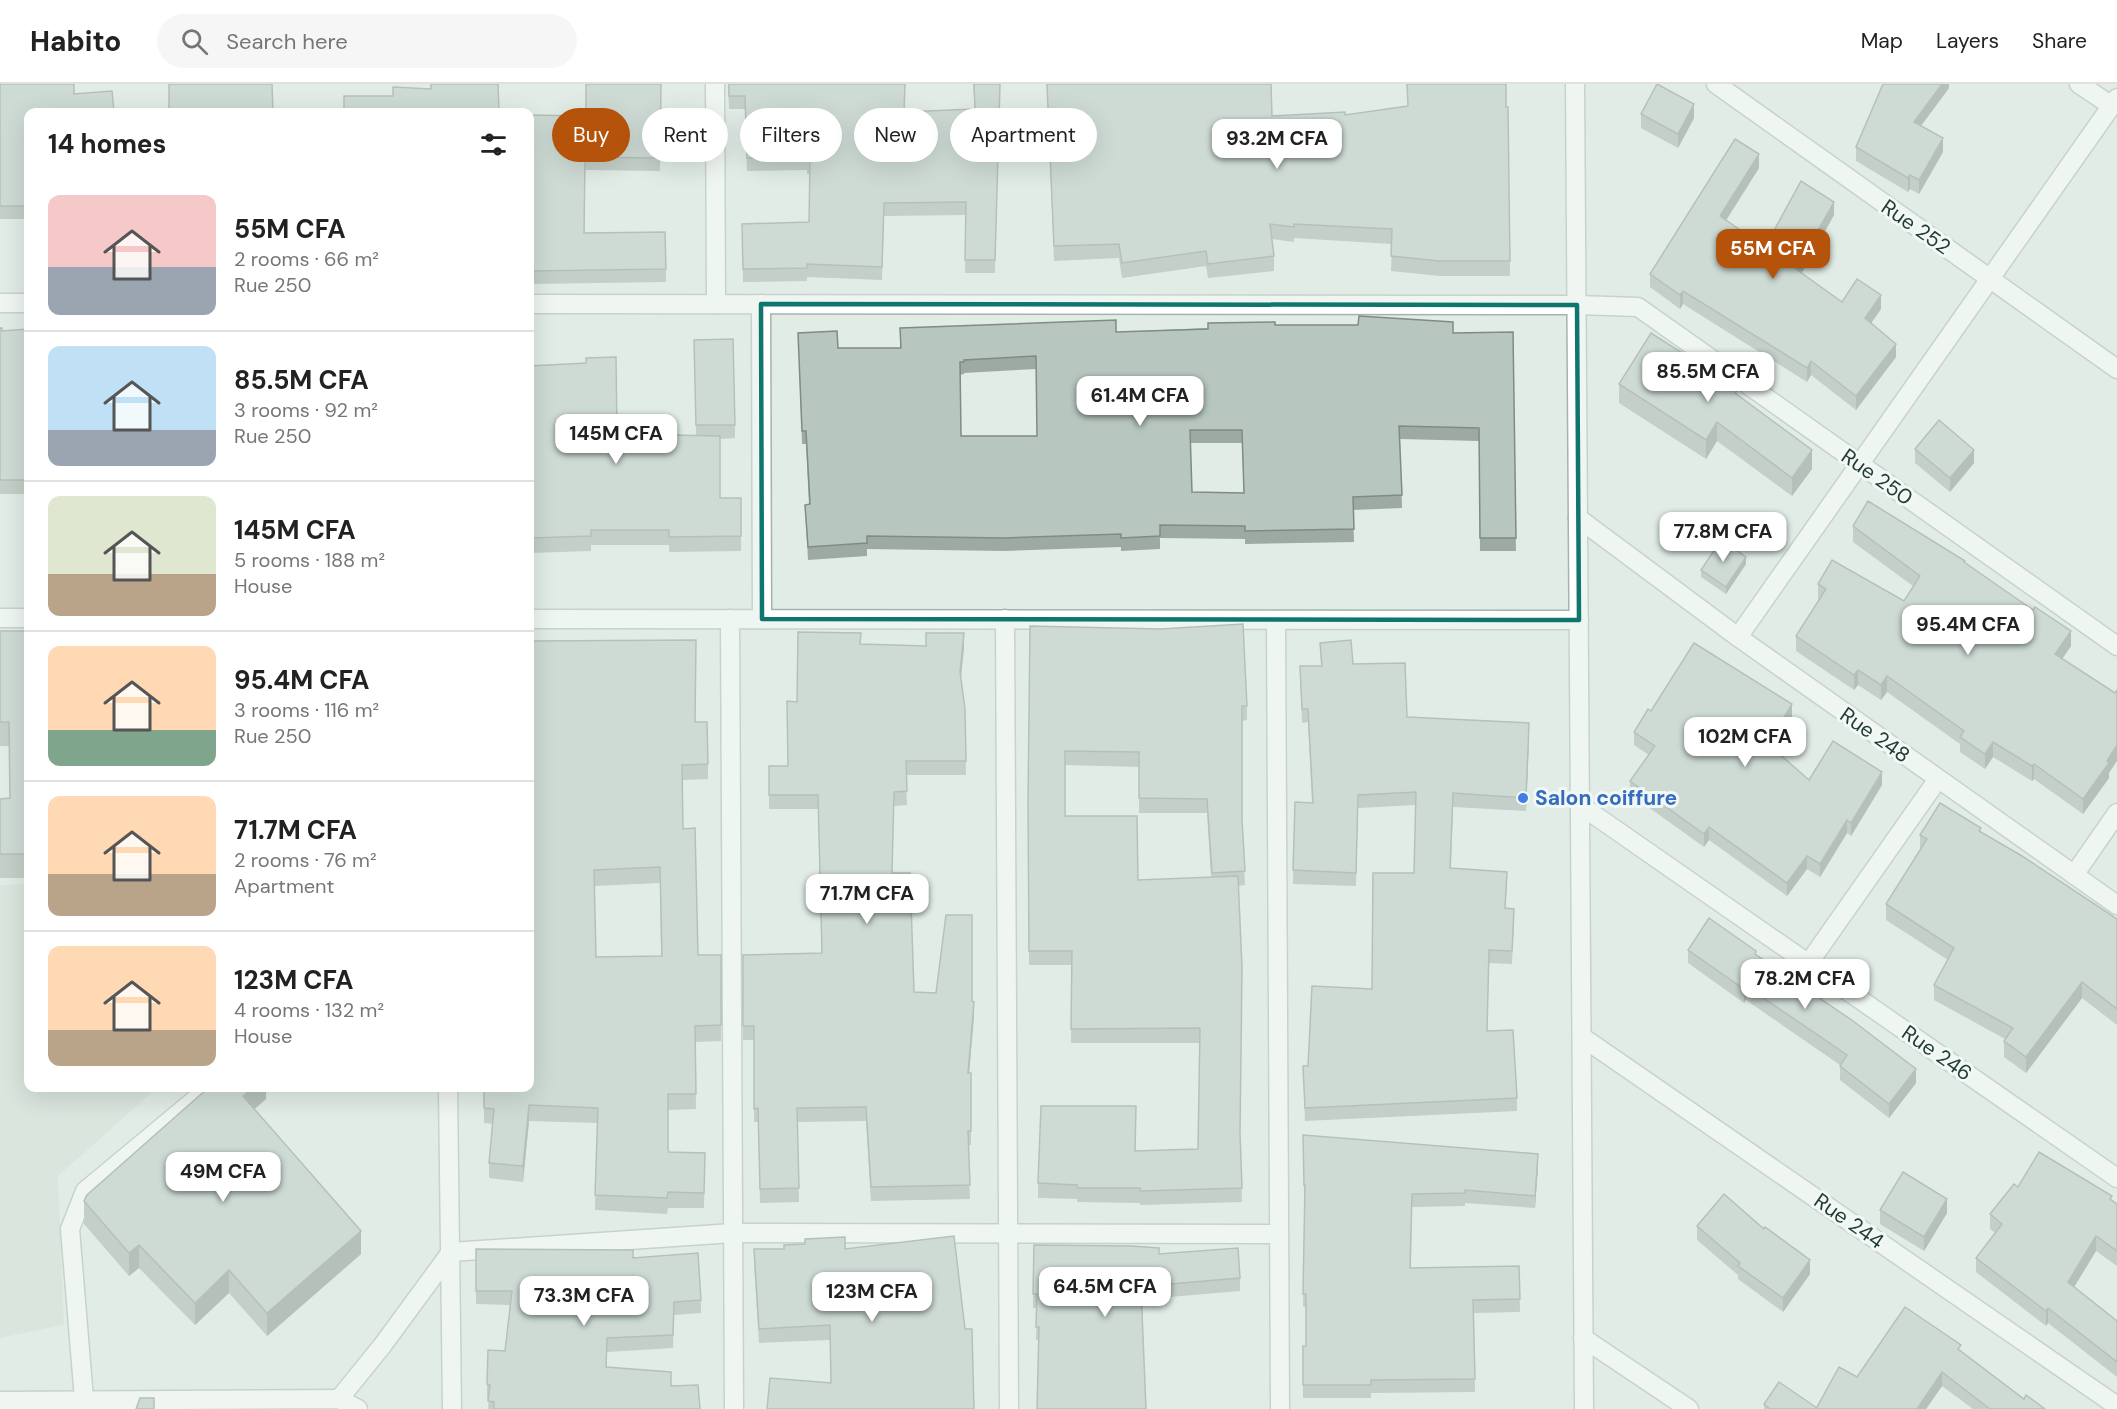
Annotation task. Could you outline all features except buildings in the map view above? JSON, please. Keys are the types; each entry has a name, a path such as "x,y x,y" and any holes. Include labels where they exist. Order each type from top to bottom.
{"street":[{"path":"715,84 716,304"},
{"path":"1575,84 1584,1409"},
{"name":"Rue 252","path":"1716,84 2117,369"},
{"path":"1738,638 2114,102 2079,84"},
{"path":"0,303 24,303"},
{"path":"534,304 1577,305"},
{"path":"761,304 762,620"},
{"name":"Rue 250","path":"1577,305 1638,307 2117,646"},
{"name":"Rue 248","path":"1578,518 1738,638 2117,905"},
{"path":"0,618 24,618"},
{"path":"534,619 1579,620"},
{"path":"730,619 734,1409"},
{"path":"1005,619 1009,1409"},
{"path":"1276,620 1280,1409"},
{"path":"1808,964 1938,779"},
{"name":"Rue 246","path":"1580,805 2117,1178"},
{"path":"2074,875 2117,813"},
{"name":"Rue 244","path":"1581,1037 2117,1406"},
{"path":"84,1400 70,1229 77,1210 85,1191 204,1092"},
{"path":"448,1092 452,1409"},
{"path":"339,1399 382,1346 451,1252 733,1233 1279,1234"},
{"path":"1583,1338 1689,1409"},
{"path":"0,1401 339,1399 358,1409"}],"highlighted area":[{"path":"761,304 1577,305 1579,620 762,619"}],"shaded area":[{"path":"24,884 24,1092 152,1092 58,1176 64,1325 0,1338 0,885"}],"place":[{"name":"Salon coiffure","path":"1523,798"}]}
